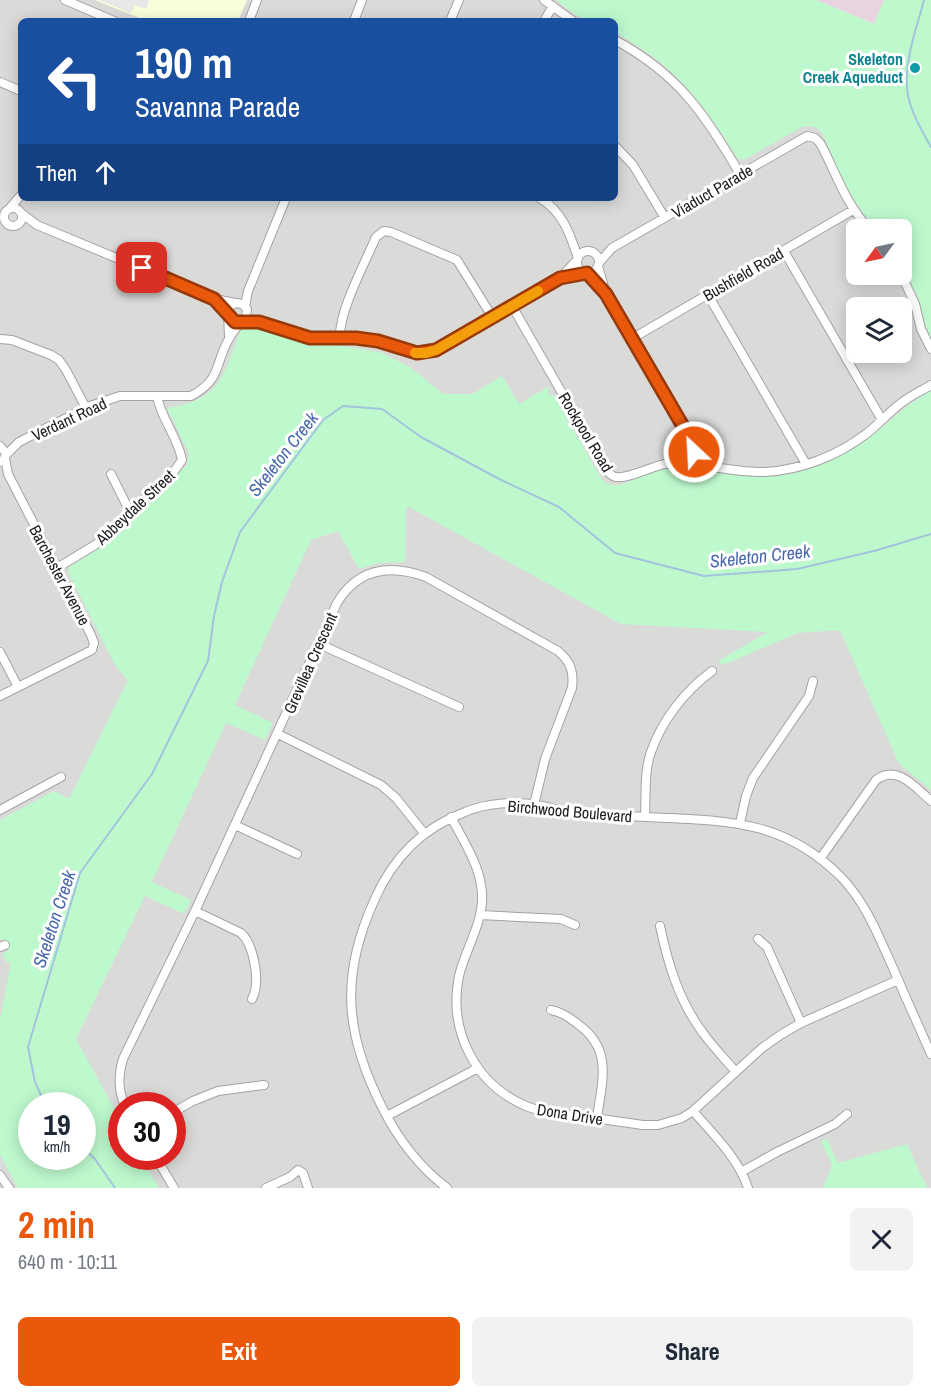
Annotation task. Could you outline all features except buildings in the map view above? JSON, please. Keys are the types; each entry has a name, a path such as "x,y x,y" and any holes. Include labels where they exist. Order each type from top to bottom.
{"street":[{"path":"65,0 97,18"},
{"path":"250,18 257,0"},
{"path":"355,18 362,0"},
{"path":"451,18 459,0"},
{"path":"544,0 569,18"},
{"path":"546,18 553,6"},
{"path":"618,42 645,57 688,95 714,129 740,174"},
{"path":"0,82 18,90"},
{"name":"Viaduct Parade","path":"598,265 612,248 803,138 812,137 820,143 853,210"},
{"path":"618,149 633,165 665,218"},
{"path":"18,199 6,209 3,219 10,226 37,225"},
{"path":"16,225 21,221 21,201"},
{"path":"242,321 246,317 248,291 285,201"},
{"path":"544,201 553,208 570,233 596,256 606,294"},
{"path":"6,209 15,208 37,225 214,299 236,303 259,322"},
{"path":"853,210 861,219"},
{"name":"Bushfield Road","path":"633,338 853,210"},
{"path":"340,338 347,306 377,236 384,231 457,260 492,318"},
{"path":"570,233 578,267 606,294 693,445 693,465"},
{"name":"Viaduct Parade","path":"589,251 612,248"},
{"path":"214,299 235,322 259,322 310,338 378,341 412,353 426,353 436,350 560,278 582,253 589,251"},
{"path":"784,251 882,420"},
{"path":"560,278 594,272 598,265"},
{"path":"907,285 915,304 921,329 931,349"},
{"path":"228,316 229,308 248,291"},
{"path":"708,295 806,464"},
{"name":"Rockpool Road","path":"512,306 611,475 615,478 664,464 751,472 775,471 806,464 843,450 900,404 931,385"},
{"name":"Verdant Road","path":"228,316 229,337"},
{"name":"Verdant Road","path":"0,446 19,442 86,408 120,396 191,396 206,387 215,376 229,337 242,321"},
{"path":"0,339 12,340 59,360 86,408"},
{"name":"Abbeydale Street","path":"57,568 95,545 175,470 182,460 159,410 157,396"},
{"name":"Verdant Road","path":"3,459 19,442"},
{"name":"Barchester Avenue","path":"0,446 4,450 3,459 8,474 94,643 92,650 0,696"},
{"name":"Barchester Avenue","path":"0,467 8,474"},
{"path":"111,474 130,512"},
{"name":"Grevillea Crescent","path":"121,1092 119,1072 123,1059 195,911 342,594 350,586 371,574 392,569 426,577 558,651 571,666 572,688 544,759 534,805"},
{"path":"319,644 459,707"},
{"path":"0,652 18,687"},
{"path":"645,817 650,753 662,727 688,691 712,671"},
{"path":"740,823 753,778 809,696 813,681"},
{"path":"278,734 381,785 396,798 424,833"},
{"path":"820,859 876,780 885,774 900,775 931,801"},
{"path":"0,810 61,777"},
{"name":"Birchwood Boulevard","path":"446,1188 410,1153 387,1116 365,1072 357,1047 352,1019 352,970 359,940 381,884 394,864 424,833 451,817 481,807 512,804 534,805 571,812 740,823 780,834 800,844 848,885 869,915 931,1054"},
{"name":"Dona Drive","path":"451,817 477,869 482,901 480,915 456,993 459,1030 478,1068 495,1087 526,1106 544,1111 643,1125 671,1122 693,1111 762,1048 801,1023 898,980"},
{"path":"235,825 297,854"},
{"path":"195,911 242,933 247,938 253,952 256,988 252,999"},
{"path":"480,915 561,920 575,926"},
{"path":"660,926 668,962 689,1012 703,1033 736,1072"},
{"path":"758,939 767,947 801,1023"},
{"path":"551,1010 565,1014 589,1032 599,1047 603,1066 597,1118"},
{"path":"387,1116 478,1068"},
{"path":"186,1105 218,1091 264,1085"},
{"path":"693,1111 722,1145 741,1172 748,1188"},
{"path":"741,1172 835,1124 847,1114"},
{"path":"163,1170 174,1188"},
{"path":"267,1188 290,1177 298,1170 303,1173 308,1188"},
{"path":"0,1174 9,1188"}],"shaded area":[{"path":"0,0 702,0 931,147 931,1188 0,1188"},
{"path":"95,0 247,0 239,18 140,18"},
{"path":"99,0 149,1 146,9 135,5 131,13"},
{"path":"556,0 816,0 874,24 884,0 931,0 931,338 912,285 912,219 868,219 846,186 820,131 812,127 802,127 744,160 737,158 712,119 685,86 654,57 618,35 618,18 583,18"},
{"path":"816,0 931,0 914,40"},
{"path":"259,326 316,343 382,353 410,367 443,394 472,394 502,376 519,404 548,387 550,389 547,392 550,396 553,394 601,478 614,485 629,482 659,469 672,468 768,476 809,469 858,446 906,407 931,391 931,790 899,764 840,630 798,633 723,665 718,661 768,632 621,624 409,507 406,509 405,562 378,563 359,569 338,531 311,540 235,705 273,723 265,740 226,723 152,882 191,900 184,914 145,896 76,1039 108,1097 108,1170 149,1170 159,1188 18,1188 0,1155 0,1020 11,962 7,963 2,954 9,950 3,939 0,940 0,820 54,791 69,799 128,680 116,667 68,572 69,567 106,544 187,465 189,454 167,408 200,398 218,383 241,330"},
{"path":"827,1139 838,1163 907,1144 927,1188 823,1188 832,1165 821,1141"}],"waterway":[{"name":"Skeleton Creek","path":"924,0 910,54 907,87 912,110 931,147"},
{"name":"Skeleton Creek","path":"40,1092 35,1082 28,1047 80,873 152,774 208,661 214,616 222,582 240,532 323,420 343,406 382,409 421,437 501,480 559,507 615,553 704,576 797,569 874,551 931,534"},
{"name":"Skeleton Creek","path":"96,1160 115,1188"}],"slow traffic":[{"path":"415,353 436,350 538,291"}],"place":[{"name":"Skeleton Creek Aqueduct","path":"915,68"}],"route":[{"path":"142,268 206,294 214,299 235,322 259,322 310,338 356,338 378,341 412,353 436,350 560,278 587,273 606,294 633,338 691,440 694,452"}]}
